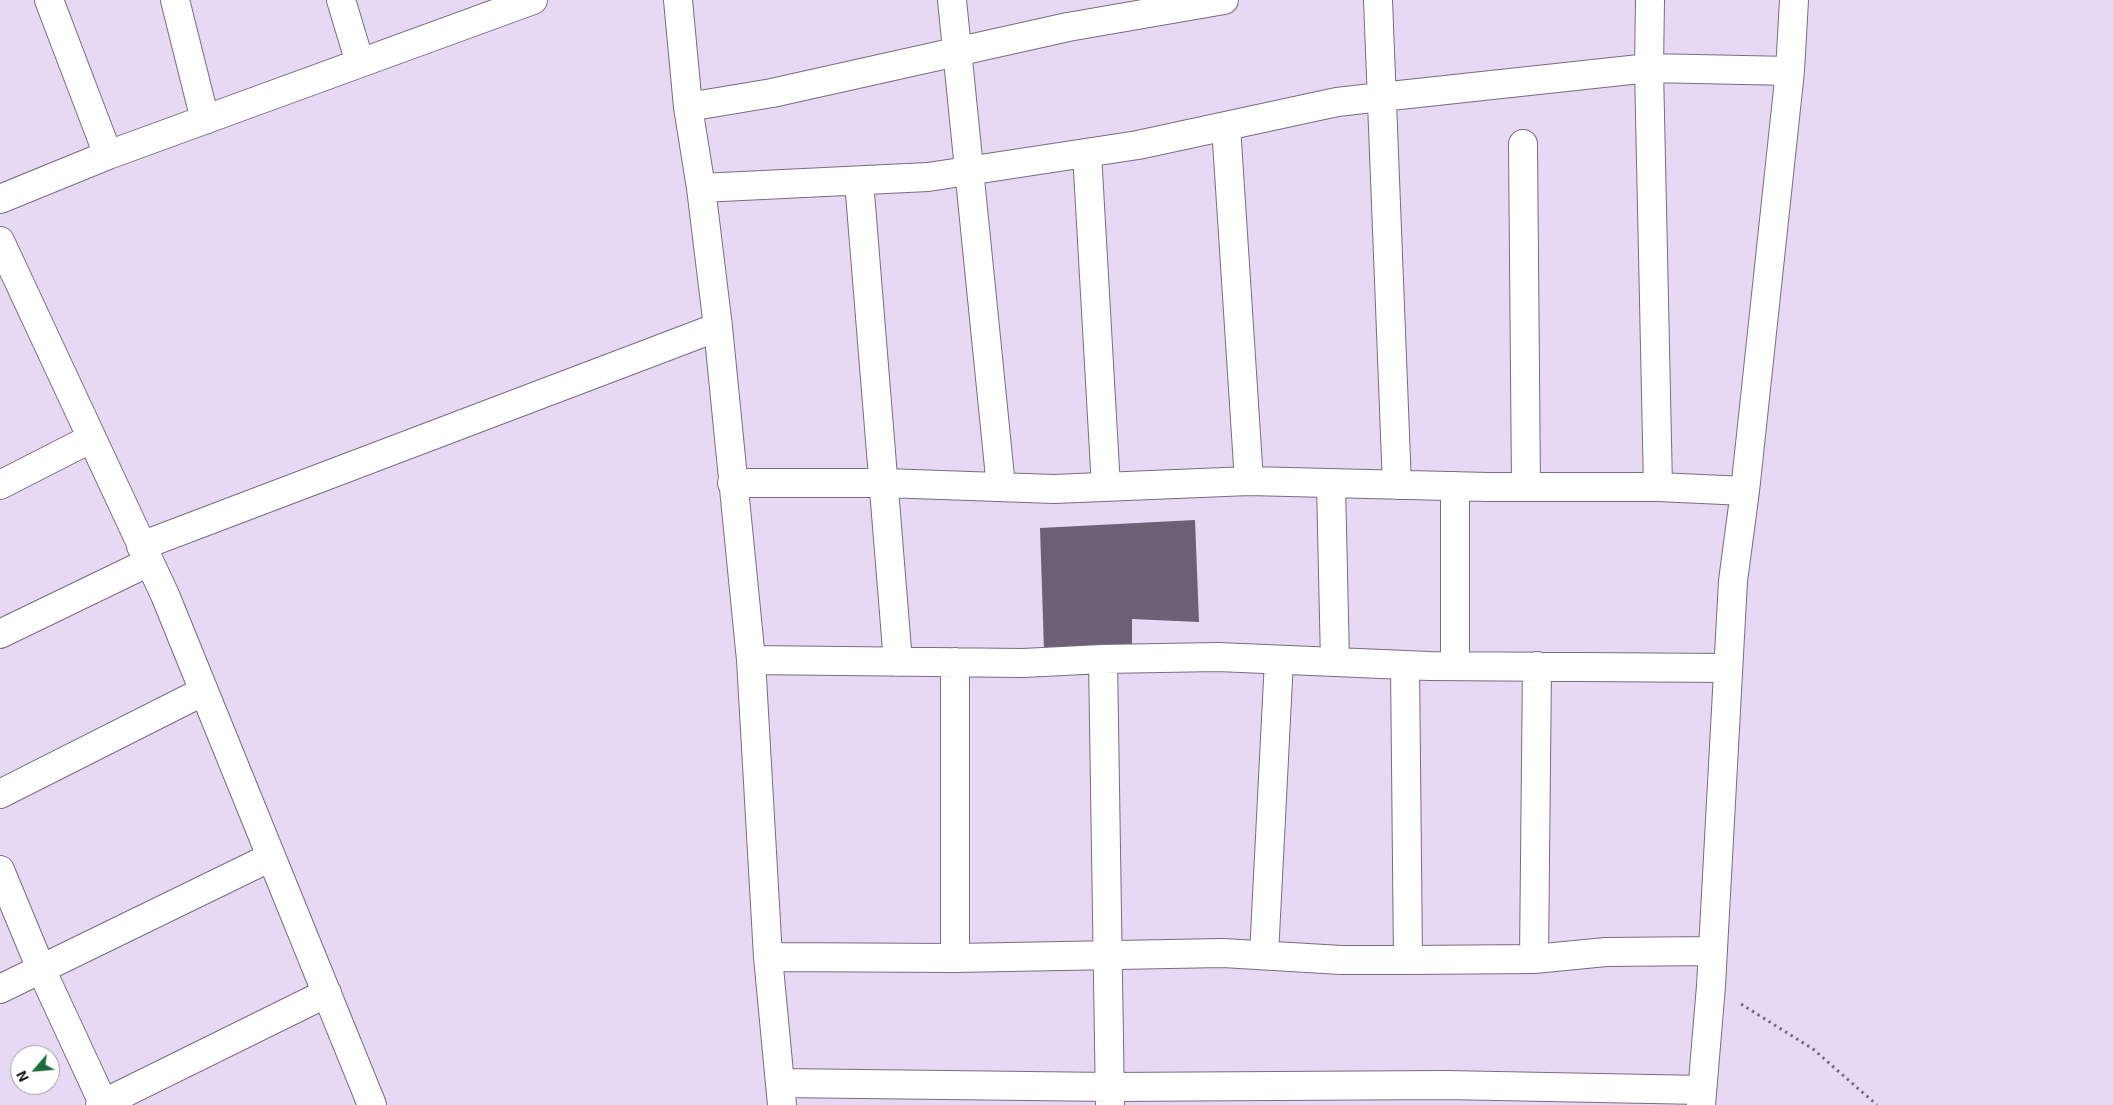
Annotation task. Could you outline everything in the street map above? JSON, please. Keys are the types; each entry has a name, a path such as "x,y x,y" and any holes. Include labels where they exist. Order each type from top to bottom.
{"street":[{"path":"49,0 108,155"},
{"path":"175,0 205,120"},
{"path":"341,0 360,63"},
{"path":"0,199 108,155 533,0"},
{"path":"678,0 688,107 701,188 718,327 751,660 768,957 781,1094 1110,1096 1445,1085 1702,1098 1711,986 1733,581 1745,491 1790,71 1794,0"},
{"path":"952,0 1001,487"},
{"path":"688,107 772,93 1068,28 1224,0"},
{"path":"1378,0 1397,485"},
{"path":"1650,0 1649,68 1658,487"},
{"path":"701,188 928,177 1138,145 1337,102 1649,68 1790,71"},
{"path":"1226,126 1249,481"},
{"path":"1523,144 1526,487"},
{"path":"1087,153 1106,487"},
{"path":"859,181 885,483 898,662"},
{"path":"0,241 10,284 92,438 145,554 166,595 372,1105"},
{"path":"0,634 145,554 718,327"},
{"path":"0,484 92,438"},
{"path":"732,483 885,483 1001,487 1106,487 1249,481 1455,486 1658,487 1745,491"},
{"path":"1332,484 1335,662"},
{"path":"1455,486 1455,666"},
{"path":"751,660 1023,663 1103,659 1218,658 1455,666 1728,668"},
{"path":"1103,659 1110,1096"},
{"path":"1264,955 1280,660"},
{"path":"955,662 955,958"},
{"path":"1405,664 1408,960"},
{"path":"1534,959 1537,666"},
{"path":"0,794 204,691"},
{"path":"0,989 271,857"},
{"path":"0,870 41,969 103,1104 327,993"},
{"path":"768,957 955,958 1223,953 1341,960 1408,960 1534,959 1606,952 1713,951"}],"path":[{"path":"1711,986 1813,1049 1876,1105"}],"building":[{"path":"1195,520 1199,622 1132,619 1132,651 1044,650 1040,528"}]}
